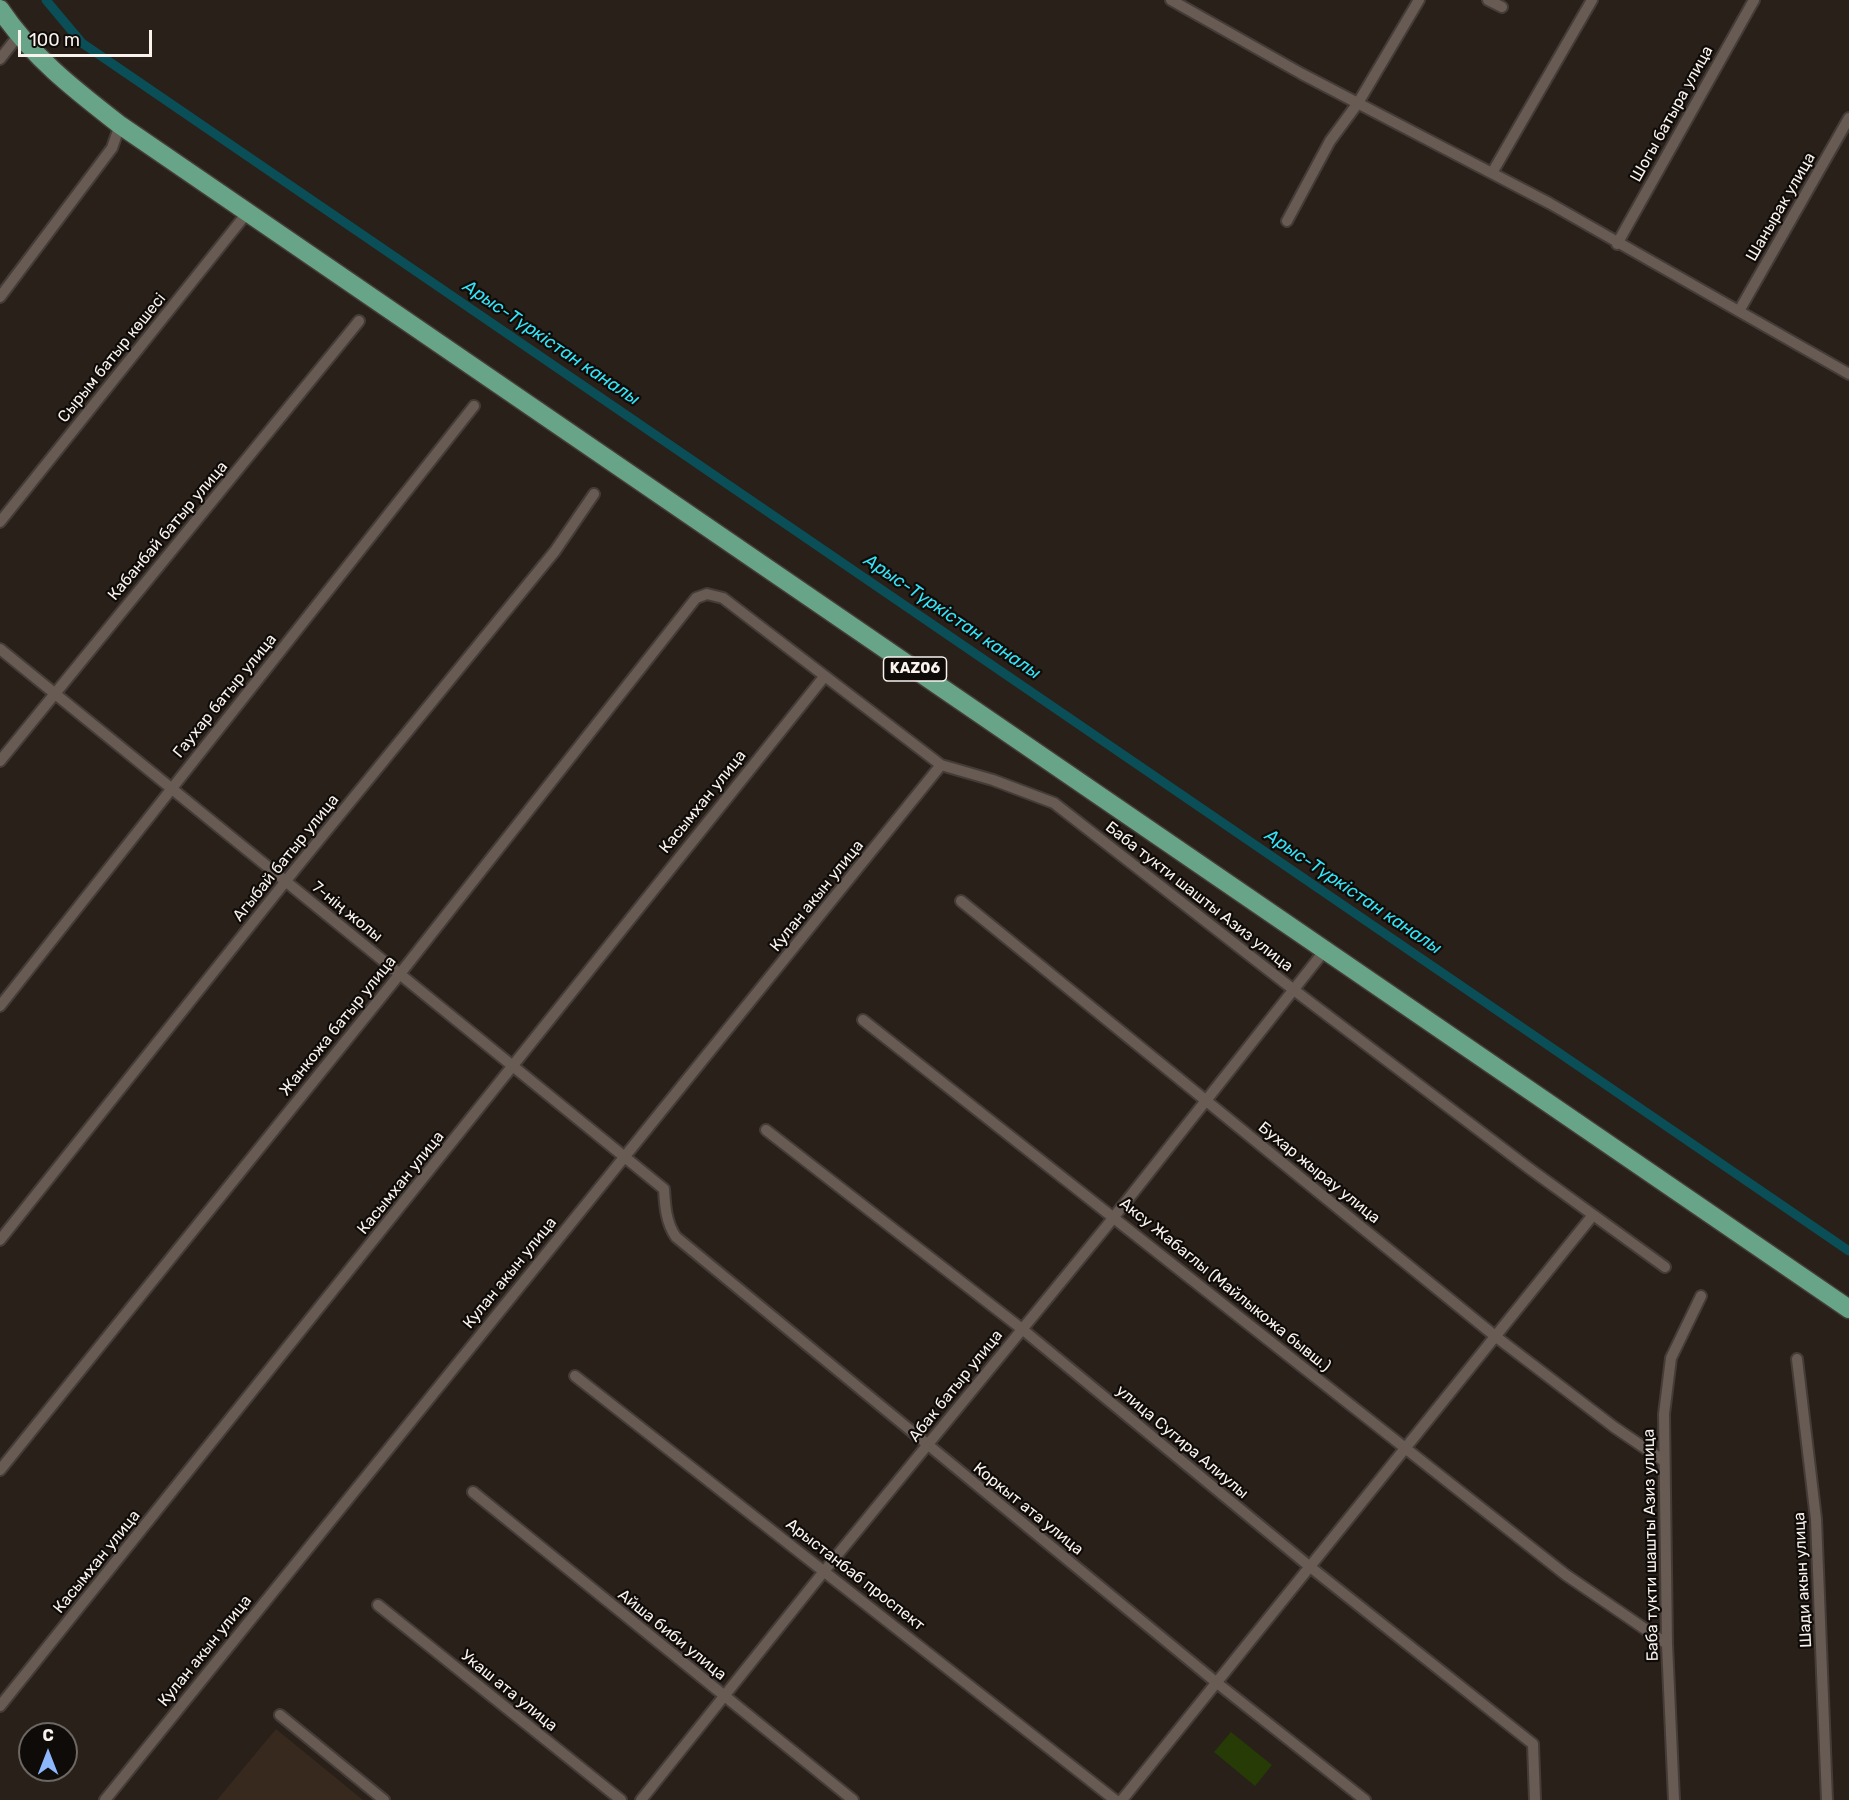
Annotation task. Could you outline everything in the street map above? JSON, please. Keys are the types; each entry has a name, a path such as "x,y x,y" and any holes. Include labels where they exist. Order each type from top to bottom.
{"highway":[{"name":"KАZ06","path":"8,0 27,29 66,69 126,116 1849,1295"},
{"name":"KАZ06","path":"0,9 18,36 59,77 120,125 1849,1309"}],"street":[{"path":"1171,0 1358,103 1549,203 1617,244 1849,374"},
{"path":"1287,221 1330,141 1358,103 1419,0"},
{"path":"1488,0 1502,7"},
{"path":"1492,173 1592,0"},
{"name":"Шогы батыра улица","path":"1617,244 1754,0"},
{"path":"0,59 18,36"},
{"name":"Шанырак улица","path":"1738,311 1849,118"},
{"path":"0,297 112,148 120,125"},
{"name":"Сырым батыр көшесі","path":"0,522 247,213"},
{"name":"Кабанбай батыр улица","path":"0,761 359,321"},
{"name":"Гаухар батыр улица","path":"0,1006 171,786 474,406"},
{"name":"Агыбай батыр улица","path":"0,1240 555,550 594,494"},
{"name":"Баба тукти шашты Азиз улица","path":"696,598 707,594 723,598 941,765 993,780 1054,803 1294,990 1665,1268"},
{"name":"Жанкожа батыр улица","path":"0,1470 399,975 696,598"},
{"name":"7-нің жолы","path":"0,649 171,786 399,975 625,1154 664,1189 666,1212 676,1237"},
{"name":"Касымхан улица","path":"0,1706 475,1116 513,1063 824,676"},
{"name":"Кулан акын улица","path":"105,1800 941,765"},
{"name":"Бухар жырау улица","path":"961,900 1495,1336 1614,1427 1664,1461"},
{"name":"Абак батыр улица","path":"641,1800 825,1570 1115,1216 1325,950"},
{"name":"Аксу Жабаглы (Майлыкожа бывш.)","path":"863,1020 1115,1216 1566,1575 1667,1644"},
{"name":"улица Сугира Алиулы","path":"766,1130 1022,1329 1309,1566 1533,1744 1535,1800"},
{"path":"1122,1800 1593,1215"},
{"name":"Коркыт ата улица","path":"676,1237 1217,1683 1365,1800"},
{"name":"Баба тукти шашты Азиз улица","path":"1674,1800 1667,1644 1664,1414 1671,1358 1701,1296"},
{"name":"Шади акын улица","path":"1797,1359 1816,1519 1827,1800"},
{"name":"Арыстанбаб проспект","path":"575,1376 825,1570 1115,1800"},
{"name":"Айша биби улица","path":"473,1492 853,1800"},
{"name":"Укаш ата улица","path":"378,1605 621,1800"},
{"path":"279,1715 384,1800"}],"shaded area":[{"path":"276,1729 363,1800 217,1800"}],"green space":[{"path":"1231,1732 1272,1765 1255,1786 1214,1752"}],"waterway":[{"name":"Арыс-Түркістан каналы","path":"46,0 82,43 1849,1251"}]}
